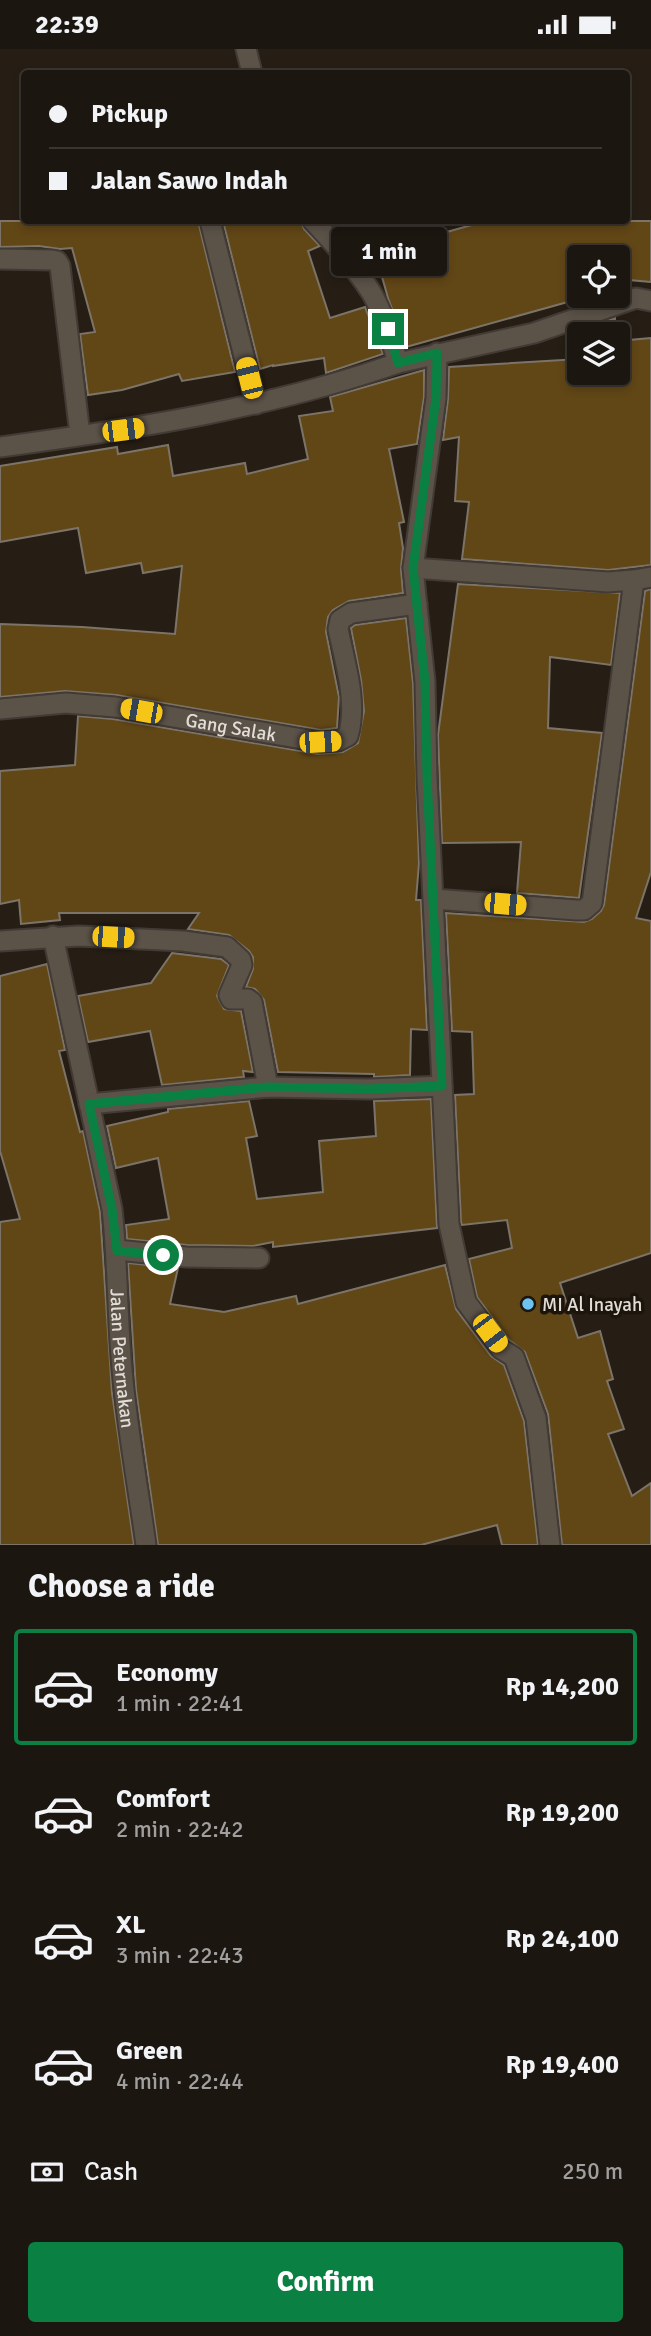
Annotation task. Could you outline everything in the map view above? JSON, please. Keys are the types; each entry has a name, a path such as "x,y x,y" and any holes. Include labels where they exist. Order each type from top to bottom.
{"street":[{"path":"246,49 251,70"},
{"path":"211,224 256,404"},
{"path":"316,224 333,241 371,293 388,329 398,363"},
{"path":"0,259 52,260 57,261 60,266 80,435"},
{"path":"0,447 211,415 339,384 398,363 437,353 534,333 636,298 651,302"},
{"path":"437,353 436,398 413,568 425,682 449,1224 467,1302 501,1349 514,1357 536,1418 550,1545"},
{"path":"413,568 608,582 642,579 592,903 584,910 576,910 433,899"},
{"name":"Gang Salak","path":"0,709 66,703 115,707 320,742 338,741 348,736 352,724 338,629 340,620 351,613 417,604"},
{"path":"0,941 53,936 183,941 227,947 241,960 242,965 229,996 231,999 248,999 252,1002 268,1087"},
{"name":"Jalan Peternakan","path":"53,936 112,1209 117,1251 116,1288 122,1371 146,1545"},
{"path":"89,1104 268,1087 369,1089 442,1086"},
{"path":"117,1251 186,1257 259,1258"}],"building":[{"path":"0,221 21,221 21,224 199,224 235,372 182,381 179,374 122,390 88,395 80,334 95,332 72,248 0,247"},
{"path":"630,221 651,221 651,282 630,280 630,245 567,245 567,302 406,347 375,252 475,224 630,224"},
{"path":"224,224 302,224 320,246 308,251 330,318 365,307 383,354 326,373 324,358 260,369"},
{"path":"332,224 373,224 344,236"},
{"path":"651,338 651,565 608,570 462,559 469,502 455,501 459,437 443,440 449,367 567,360 567,385 630,385 630,340"},
{"path":"424,370 424,397 417,444 389,449 404,522 399,523 403,548 403,593 349,601 333,610 328,617 326,632 339,697 337,728 321,730 116,695 65,691 0,697 0,624 175,634 182,566 143,573 141,563 86,573 78,528 0,542 0,466 117,447 118,454 168,445 173,476 245,463 247,474 308,459 299,416 333,411 330,397"},
{"path":"458,584 620,593 611,665 550,657 548,728 602,733 579,898 517,893 521,842 442,843 438,735"},
{"path":"651,589 651,872 636,918 651,921 651,1253 560,1283 578,1338 600,1331 613,1379 607,1381 624,1429 608,1434 632,1496 651,1483 651,1545 562,1545 548,1414 525,1352 509,1340 477,1297 469,1259 512,1248 507,1220 462,1225 461,1222 455,1095 474,1094 472,1032 452,1031 446,913 584,922 601,911 604,905 645,591"},
{"path":"406,618 413,683 419,863 416,900 421,900 427,1030 411,1029 410,1075 374,1077 374,1074 278,1072 264,1000 255,989 246,987 253,969 253,957 229,935 188,929 199,913 59,913 60,920 21,924 19,900 0,904 0,771 75,765 78,716 113,719 318,754 343,752 358,743 364,711 351,628 355,625"},
{"path":"172,953 221,959 229,965 217,996 224,1009 241,1011 253,1072 243,1071 244,1077 162,1085 150,1031 88,1042 78,996 151,983"},
{"path":"47,964 65,1050 59,1051 80,1132 83,1131 100,1211 112,1393 134,1545 0,1545 0,1222 20,1219 0,1151 0,976"},
{"path":"431,1099 437,1228 273,1247 273,1242 253,1246 187,1245 127,1239 126,1225 169,1219 158,1158 116,1168 107,1126 168,1112 168,1109 249,1101 257,1136 246,1138 257,1199 323,1192 319,1141 376,1136 374,1101"},
{"path":"128,1263 178,1268 170,1304 224,1312 296,1296 298,1304 445,1265 456,1309 491,1356 504,1365 524,1421 538,1545 502,1545 497,1525 421,1545 158,1545 136,1390"}],"place":[{"name":"MI Al Inayah","path":"528,1304"}],"route":[{"path":"163,1255 117,1251 112,1209 89,1104 268,1087 369,1089 442,1086 425,682 413,568 436,398 437,353 398,363 388,329"}]}
